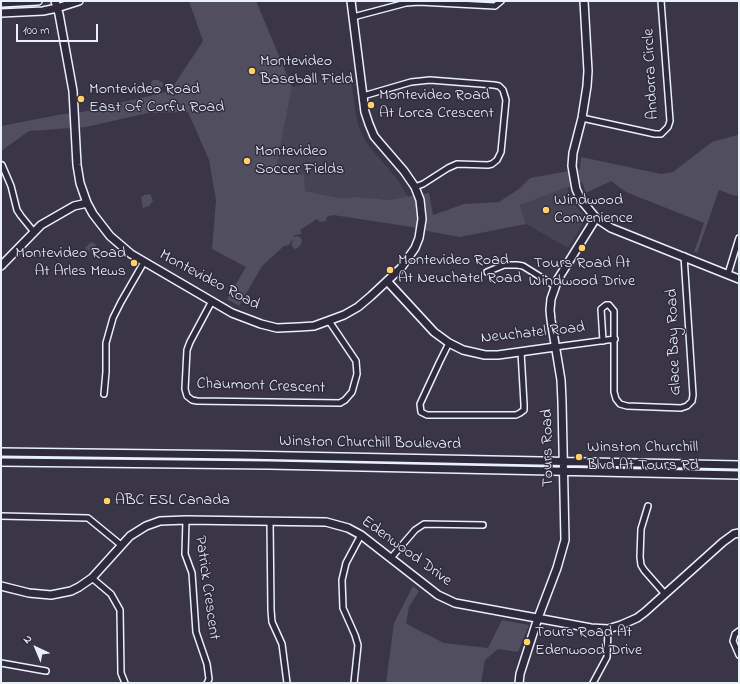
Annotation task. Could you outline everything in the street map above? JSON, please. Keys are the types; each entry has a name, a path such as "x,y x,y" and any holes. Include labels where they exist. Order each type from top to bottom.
{"street":[{"path":"1,3 38,1"},
{"path":"1,13 34,12 56,4 79,1"},
{"name":"Montevideo Road","path":"56,4 73,91 77,166 80,183 87,203 93,214 110,236 131,254 212,301 245,319 261,324 277,328 299,328 314,326 329,321 358,307 408,259 419,238 422,219 420,200 415,186 374,136 365,112 351,1"},
{"path":"353,17 406,3 419,2 495,6 501,1"},
{"path":"584,1 588,71 582,118 573,153 573,174 576,189 581,200 596,218 611,228 739,279"},
{"name":"Andorra Circle","path":"582,118 655,134 661,134 668,127 670,121 661,1"},
{"path":"363,96 411,82 430,80 494,85 503,90 506,100 501,152 497,160 488,165 457,164 423,184 415,186"},
{"path":"2,165 11,186 17,210 34,232"},
{"path":"1,266 41,225 74,206 87,203"},
{"name":"Tours Road","path":"518,683 538,618 557,568 564,540 564,461 561,380 550,310 555,286 596,218"},
{"path":"728,274 739,238"},
{"name":"Glace Bay Road","path":"603,341 600,313 601,309 606,305 609,305 614,311 614,392 616,399 620,404 627,406 680,408 687,406 692,401 693,395 684,256"},
{"path":"104,394 106,343 113,318 120,302 144,262"},
{"path":"487,272 504,265 517,264 523,266 555,286"},
{"name":"Neuchatel Road","path":"386,281 434,332 449,343 463,350 485,355 498,355 615,339"},
{"name":"Chaumont Crescent","path":"212,301 187,350 185,389 187,396 192,400 197,401 340,403 345,400 352,392 357,374 356,361 329,321"},
{"path":"449,343 420,404 421,412 423,414 516,415 520,413 524,410 521,352"},
{"name":"Winston Churchill Boulevard","path":"1,452 739,465"},
{"name":"Winston Churchill Boulevard","path":"1,462 269,465 739,474"},
{"path":"648,506 641,530 641,565 665,594"},
{"path":"1,516 88,518 121,545"},
{"name":"Patrick Crescent","path":"186,520 185,554 192,573 196,632 207,664 209,679 207,683"},
{"name":"Edenwood Drive","path":"1,586 29,593 51,595 71,591 92,578 130,536 146,526 160,521 326,522 348,528 361,535 438,595 454,603 591,628 608,629 621,626 636,618 723,542 734,534 739,533"},
{"path":"270,522 272,622 282,644 287,683"},
{"path":"391,558 415,530 424,524 483,524"},
{"path":"354,683 358,645 343,608 342,580 346,563 361,535"},
{"path":"92,578 111,594 120,610 121,673 125,683"},
{"path":"593,683 607,657 608,629"},
{"path":"739,631 735,634 733,641 739,656"},
{"path":"1,663 46,671"}],"shaded area":[{"path":"189,1 256,1 292,87 276,169 304,175 305,191 339,198 358,197 389,200 429,193 433,215 464,204 499,202 519,189 530,178 580,169 581,157 661,174 673,172 712,142 737,135 739,136 739,195 735,196 719,190 697,253 694,252 704,223 626,192 611,181 586,193 582,182 520,205 526,224 460,237 412,227 333,215 327,217 326,221 320,222 317,219 300,230 302,234 295,235 289,245 284,246 262,266 239,306 227,299 246,267 212,249 216,200 209,160 188,112 148,113 86,127 29,131 1,151 1,126 63,114 78,113 170,91 203,41"},
{"path":"350,74 357,121 362,135 368,145 398,180 408,197 389,200 358,197 339,198 304,191 304,175 276,169 292,87"},
{"path":"153,80 158,80 163,83 162,87 154,90 151,88 151,83"},
{"path":"567,187 573,202 586,219 568,248 526,224 520,205"},
{"path":"150,194 153,201 149,206 143,208 141,198 144,195"},
{"path":"297,236 302,240 298,248 295,249 292,246 292,243 293,238"},
{"path":"91,242 95,244 97,248 92,253 85,248"},
{"path":"413,586 419,591 409,607 406,623 444,643 488,648 502,620 529,625 518,652 498,649 485,660 481,683 386,683 394,623"}],"place":[{"name":"Montevideo Baseball Field","path":"252,71"},
{"name":"Montevideo Road East Of Corfu Road","path":"81,99"},
{"name":"Montevideo Road At Lorca Crescent","path":"371,105"},
{"name":"Montevideo Soccer Fields","path":"247,161"},
{"name":"Windwood Convenience","path":"546,210"},
{"name":"Tours Road At Windwood Drive","path":"582,248"},
{"name":"Montevideo Road At Arles Mews","path":"134,263"},
{"name":"Montevideo Road At Neuchatel Road","path":"390,270"},
{"name":"Winston Churchill Blvd At Tours Rd","path":"579,457"},
{"name":"ABC ESL Canada","path":"107,501"},
{"name":"Tours Road At Edenwood Drive","path":"527,642"}]}
